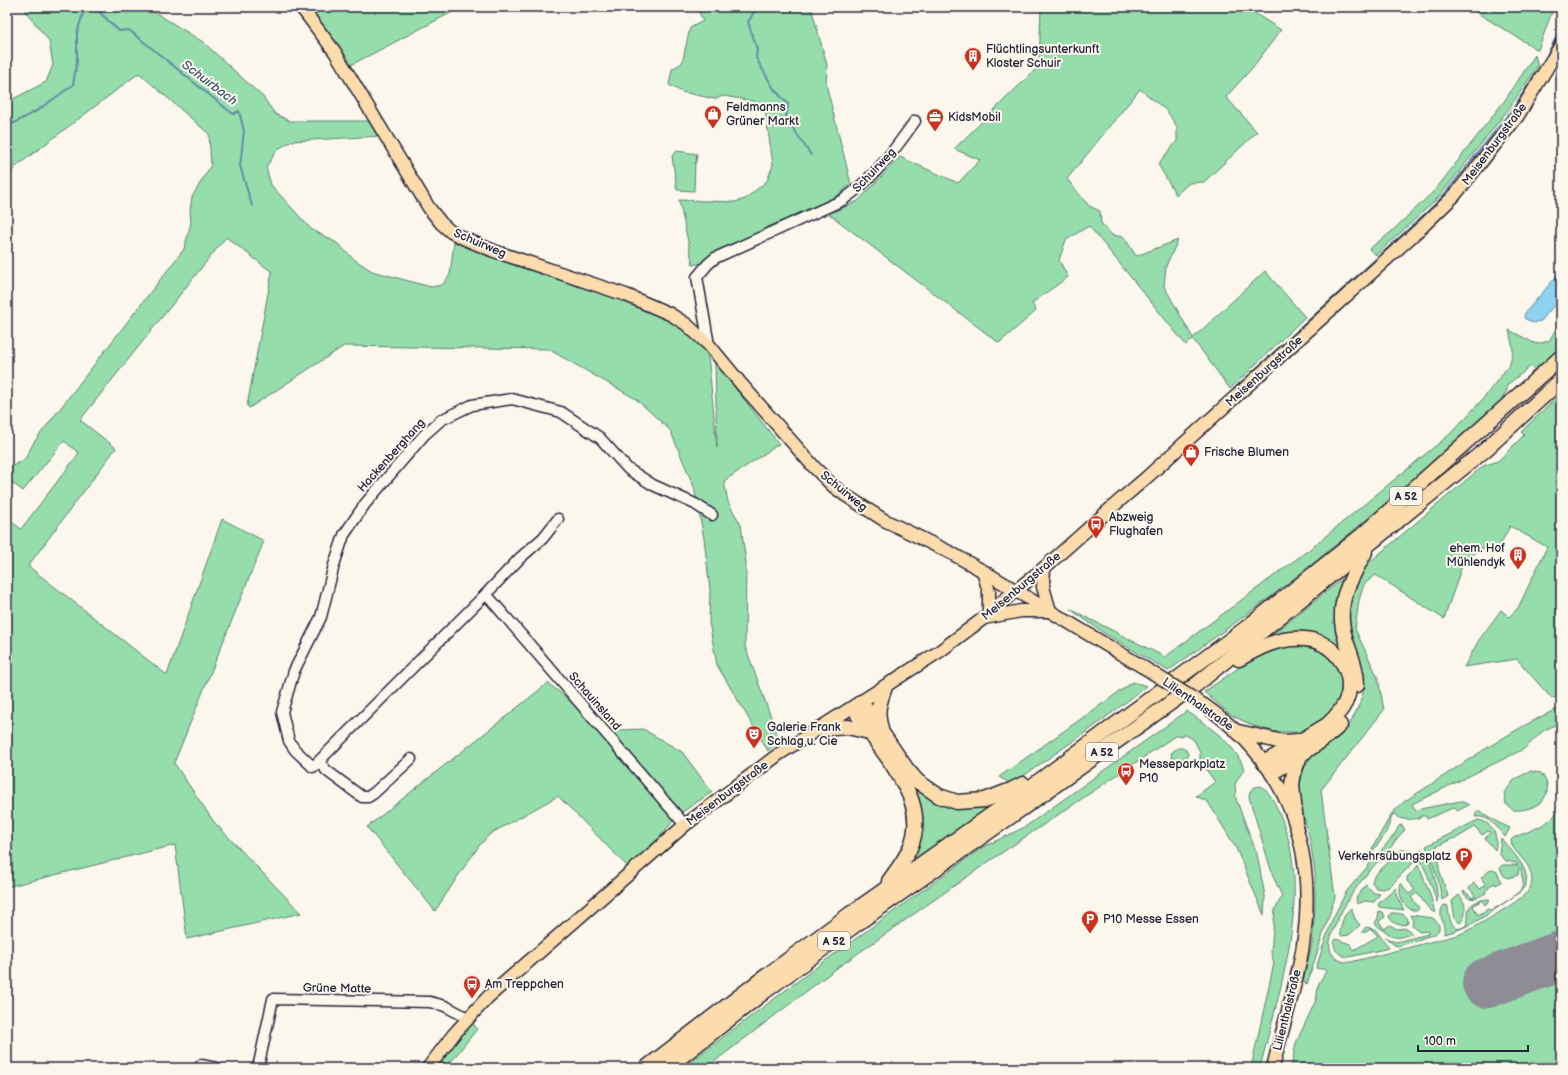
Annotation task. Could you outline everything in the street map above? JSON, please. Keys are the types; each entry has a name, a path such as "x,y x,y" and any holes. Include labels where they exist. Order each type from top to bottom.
{"highway":[{"name":"A 52","path":"646,1068 758,982 884,889 1032,786 1246,628 1361,536 1561,357"},
{"name":"A 52","path":"668,1068 764,992 858,923 1197,684 1369,546 1485,450 1561,380"},
{"path":"1268,768 1300,756 1331,733 1343,722 1355,702 1357,676 1355,664 1342,628 1342,604 1349,582 1369,546"},
{"path":"1197,684 1262,646 1291,639 1306,639 1319,642 1332,650 1342,660 1347,672 1349,683 1348,695 1336,717 1327,725 1300,741 1268,768"},
{"path":"875,731 878,706 885,687"},
{"path":"857,704 875,731 903,781 911,797 915,813 915,830 911,847 884,889"},
{"path":"818,729 848,727 875,731 917,781 940,796 957,802 985,800 998,796 1064,762"},
{"path":"1238,732 1283,742 1300,741"},
{"path":"1296,823 1292,785 1294,772 1300,756"}],"main road":[{"name":"Schuirweg","path":"301,7 335,52 429,208 441,223 451,232 494,251 588,281 643,301 670,314 686,324 709,345 746,390 814,467 833,486 866,510 951,553 1016,590"},
{"name":"Meisenburgstraße","path":"428,1068 468,1018 506,980 685,825 751,774 940,651 986,616 1044,568 1146,478 1454,196 1517,116 1561,45"},
{"path":"983,571 989,592 986,616 1021,610 1050,611 1043,587 1044,568"},
{"name":"Lilienthalstraße","path":"1016,590 1204,705 1238,732 1268,768 1284,796 1296,823 1303,853 1307,885 1307,914 1303,946 1273,1068"}],"street":[{"name":"Schuirweg","path":"709,345 697,283 697,276 708,264 715,258 843,200 861,186 885,162 916,121"},
{"name":"Hackenberghang","path":"316,765 295,750 289,741 282,712 294,671 321,617 334,565 344,535 366,504 424,435 441,420 472,405 512,399 561,412 600,438 628,469 653,486 694,504 712,515"},
{"path":"411,759 368,797 362,797 327,771 316,765 520,558 543,538 558,519"},
{"name":"Schauinsland","path":"486,594 685,825"},
{"name":"Grüne Matte","path":"258,1068 273,999 430,1002 445,1006 468,1018"},
{"path":"201,1065 217,1068"}],"green space":[{"path":"22,7 146,7 203,42 263,97 275,114 290,121 371,121 381,136 292,141 278,149 266,167 271,185 311,229 337,243 355,260 372,271 431,287 442,285 450,275 454,241 650,309 681,326 702,345 708,354 717,448 715,362 779,444 724,481 728,502 741,525 746,563 745,646 779,739 768,751 717,665 709,622 710,590 704,538 694,487 670,430 636,399 548,349 344,346 249,408 247,406 272,272 226,237 80,420 116,448 28,566 167,675 222,519 264,541 174,763 214,822 301,913 187,939 175,845 7,887 7,518 21,529 79,453 64,441 23,491 7,479 7,469 25,459 34,442 184,249 191,223 190,210 192,197 211,165 209,134 139,73 14,168 7,181 7,102 46,82 53,65 49,41"},
{"path":"308,7 462,7 349,66 321,23"},
{"path":"697,7 811,7 827,65 826,84 851,184 835,198 711,254 702,263 693,265 679,200 735,202 745,199 767,181 773,165 765,109 753,101 723,96 715,99 682,92 669,85 672,69 682,63 690,28 703,21"},
{"path":"1041,7 1245,7 1281,30 1253,67 1226,97 1257,132 1204,182 1189,183 1176,195 1158,164 1177,141 1177,127 1167,111 1140,89 1067,179 1089,206 1100,211 1101,223 1112,235 1124,237 1136,256 1178,240 1166,266 1164,286 1193,338 1265,271 1305,317 1230,389 1193,339 1186,345 1089,226 1066,240 1059,260 1068,277 1032,303 1036,311 999,343 829,214 858,201 900,157 958,183 980,160 954,149 1039,66"},
{"path":"1556,7 1553,9 1538,50 1469,8"},
{"path":"1535,55 1538,66 1507,111 1438,198 1376,255 1369,249 1390,233 1436,189 1505,100"},
{"path":"677,151 697,154 695,163 694,191 677,190 672,156"},
{"path":"1561,320 1561,346 1536,372 1531,366 1507,385 1507,391 1497,406 1429,468 1314,563 1261,604 1168,671 1104,633 1070,609 1165,657 1310,549 1450,434 1482,400 1510,364 1513,349 1509,330 1536,344 1549,341"},
{"path":"1561,393 1561,695 1552,699 1517,659 1464,667 1479,640 1501,610 1509,617 1518,608 1547,547 1510,526 1497,551 1480,548 1463,563 1444,619 1376,575 1364,584 1359,600 1355,629 1378,678 1384,710 1321,790 1335,897 1307,984 1303,982 1312,944 1315,905 1315,873 1310,840 1300,802 1300,782 1305,766 1311,757 1348,728 1359,706 1363,692 1364,673 1347,628 1347,601 1365,566 1483,466 1498,461 1524,435 1521,432"},
{"path":"1348,574 1346,657 1333,645 1267,639"},
{"path":"1293,645 1317,647 1334,658 1343,678 1338,707 1323,721 1299,732 1276,732 1254,726 1231,715 1204,692 1264,650"},
{"path":"1133,682 1147,686 1092,728 1012,784 999,777"},
{"path":"548,683 575,705 597,731 643,729 682,752 712,792 678,815 632,871 558,796 490,834 479,846 435,911 367,827"},
{"path":"1561,707 1561,722 1543,731 1524,749 1412,804 1415,810 1461,801 1469,805 1457,811 1455,807 1427,819 1426,816 1420,816 1420,819 1405,819 1399,818 1396,814 1393,814 1385,835 1365,861 1392,813 1405,801 1501,739"},
{"path":"1187,711 1228,743 1240,760 1244,769 1235,784 1236,799 1257,854 1265,896 1264,915 1236,848 1208,802 1196,796 1215,782 1200,761 1200,752 1194,740 1186,735 1175,736 991,860 837,968 706,1068 682,1068 822,963 983,847 1025,827"},
{"path":"866,715 934,798 999,800 903,868 920,830"},
{"path":"1178,748 1186,750 1188,754 1186,759 1178,760 1172,758 1171,753"},
{"path":"1531,771 1541,773 1546,781 1546,795 1542,801 1536,805 1521,810 1513,810 1506,804 1504,793 1515,779"},
{"path":"1260,786 1270,795 1280,815 1290,845 1294,876 1294,909 1284,974 1260,1068 1251,1068 1274,963 1271,952 1275,910 1282,896 1273,876 1249,797 1252,789"},
{"path":"1561,807 1561,1068 1291,1068 1296,1043 1316,1000 1319,983 1327,970 1316,968 1332,920 1346,892 1394,835 1399,826 1402,825 1405,830 1354,891 1337,921 1330,942 1330,950 1332,954 1340,961 1351,962 1458,935 1484,922 1524,896 1531,885 1531,874 1529,868 1513,847 1511,840 1546,823"},
{"path":"1477,811 1480,811 1510,828 1505,837 1489,820 1475,817"},
{"path":"1478,820 1488,824 1494,831 1496,840 1495,850 1485,838 1491,833 1488,831 1482,835 1475,827 1455,839 1454,838 1435,847 1436,849 1431,851 1432,854 1436,853 1439,861 1439,869 1448,896 1442,900 1438,879 1426,846"},
{"path":"1501,838 1525,871 1525,885 1520,892 1493,911 1462,928 1467,924 1468,910 1473,904 1482,900 1473,906 1478,915 1488,909 1492,910 1519,892 1523,884 1521,868 1519,868 1518,875 1508,878 1504,876 1500,868 1502,865 1518,865 1517,863 1506,861 1499,854"},
{"path":"1422,849 1434,874 1437,890 1437,902 1428,876 1417,852"},
{"path":"1401,850 1407,850 1410,852 1413,857 1413,863 1389,887 1383,889 1376,888 1372,882 1374,876"},
{"path":"1418,864 1430,894 1435,913 1430,910 1417,893 1411,897 1419,908 1417,911 1408,908 1401,897 1401,883 1409,894 1415,890 1407,881 1407,877"},
{"path":"1493,870 1497,872 1501,882 1496,885 1495,883 1489,886 1489,888 1485,891 1486,893 1473,898 1475,895 1469,888 1474,883 1480,889 1486,885 1481,878 1489,871"},
{"path":"1366,885 1374,893 1380,894 1374,902 1365,901 1357,904 1356,898"},
{"path":"1396,888 1396,895 1404,910 1379,907 1378,904"},
{"path":"1464,891 1473,898 1468,898 1463,892"},
{"path":"1459,895 1465,905 1464,917 1460,923 1455,919 1452,901"},
{"path":"1482,900 1490,900 1485,905"},
{"path":"1444,905 1448,906 1452,924 1455,927 1462,928 1444,934 1441,912"},
{"path":"1351,908 1355,919 1360,925 1349,935 1342,936 1340,934 1343,920 1348,910"},
{"path":"1379,911 1383,912 1385,917 1379,921 1384,929 1390,925 1397,929 1407,928 1412,934 1395,937 1381,929 1375,923 1378,918"},
{"path":"1391,913 1399,913 1404,915 1408,919 1407,924 1399,925 1394,923 1389,917"},
{"path":"1410,915 1433,918 1439,925 1439,930 1435,934 1399,946 1394,945 1385,937 1396,942 1428,934 1428,931 1419,932 1412,925 1413,921"},
{"path":"1366,927 1375,929 1389,948 1349,957 1339,954 1334,946 1336,939 1350,944 1354,950 1378,936 1371,929 1366,932 1362,932"},
{"path":"469,1018 477,1029 446,1068 429,1068"}],"water":[{"path":"1561,271 1561,297 1541,321 1533,323 1524,318 1525,313"}],"waterway":[{"name":"Schuirbach","path":"7,127 38,110 73,85 77,61 77,33 85,7"},
{"name":"Schuirbach","path":"94,7 119,31 129,30 233,114 239,111 244,131 240,166 252,206"},
{"path":"757,7 748,22 757,49 756,58 774,89 788,104 786,118 811,155"},
{"path":"1547,56 1561,27"},
{"path":"1234,389 1438,202 1514,107 1537,71"}],"runway":[{"path":"1487,983 1561,956"}],"place":[{"name":"Flüchtlingsunterkunft Kloster Schuir","path":"973,71"},
{"name":"Feldmanns Grüner Markt","path":"713,129"},
{"name":"KidsMobil","path":"935,132"},
{"name":"Frische Blumen","path":"1191,467"},
{"name":"Abzweig Flughafen","path":"1096,539"},
{"name":"ehem. Hof Mühlendyk","path":"1518,570"},
{"name":"Galerie Frank Schlag u. Cie","path":"754,749"},
{"name":"Messeparkplatz P10","path":"1126,786"},
{"name":"Verkehrsübungsplatz","path":"1464,871"},
{"name":"P10 Messe Essen","path":"1090,934"},
{"name":"Am Treppchen","path":"472,999"}]}
